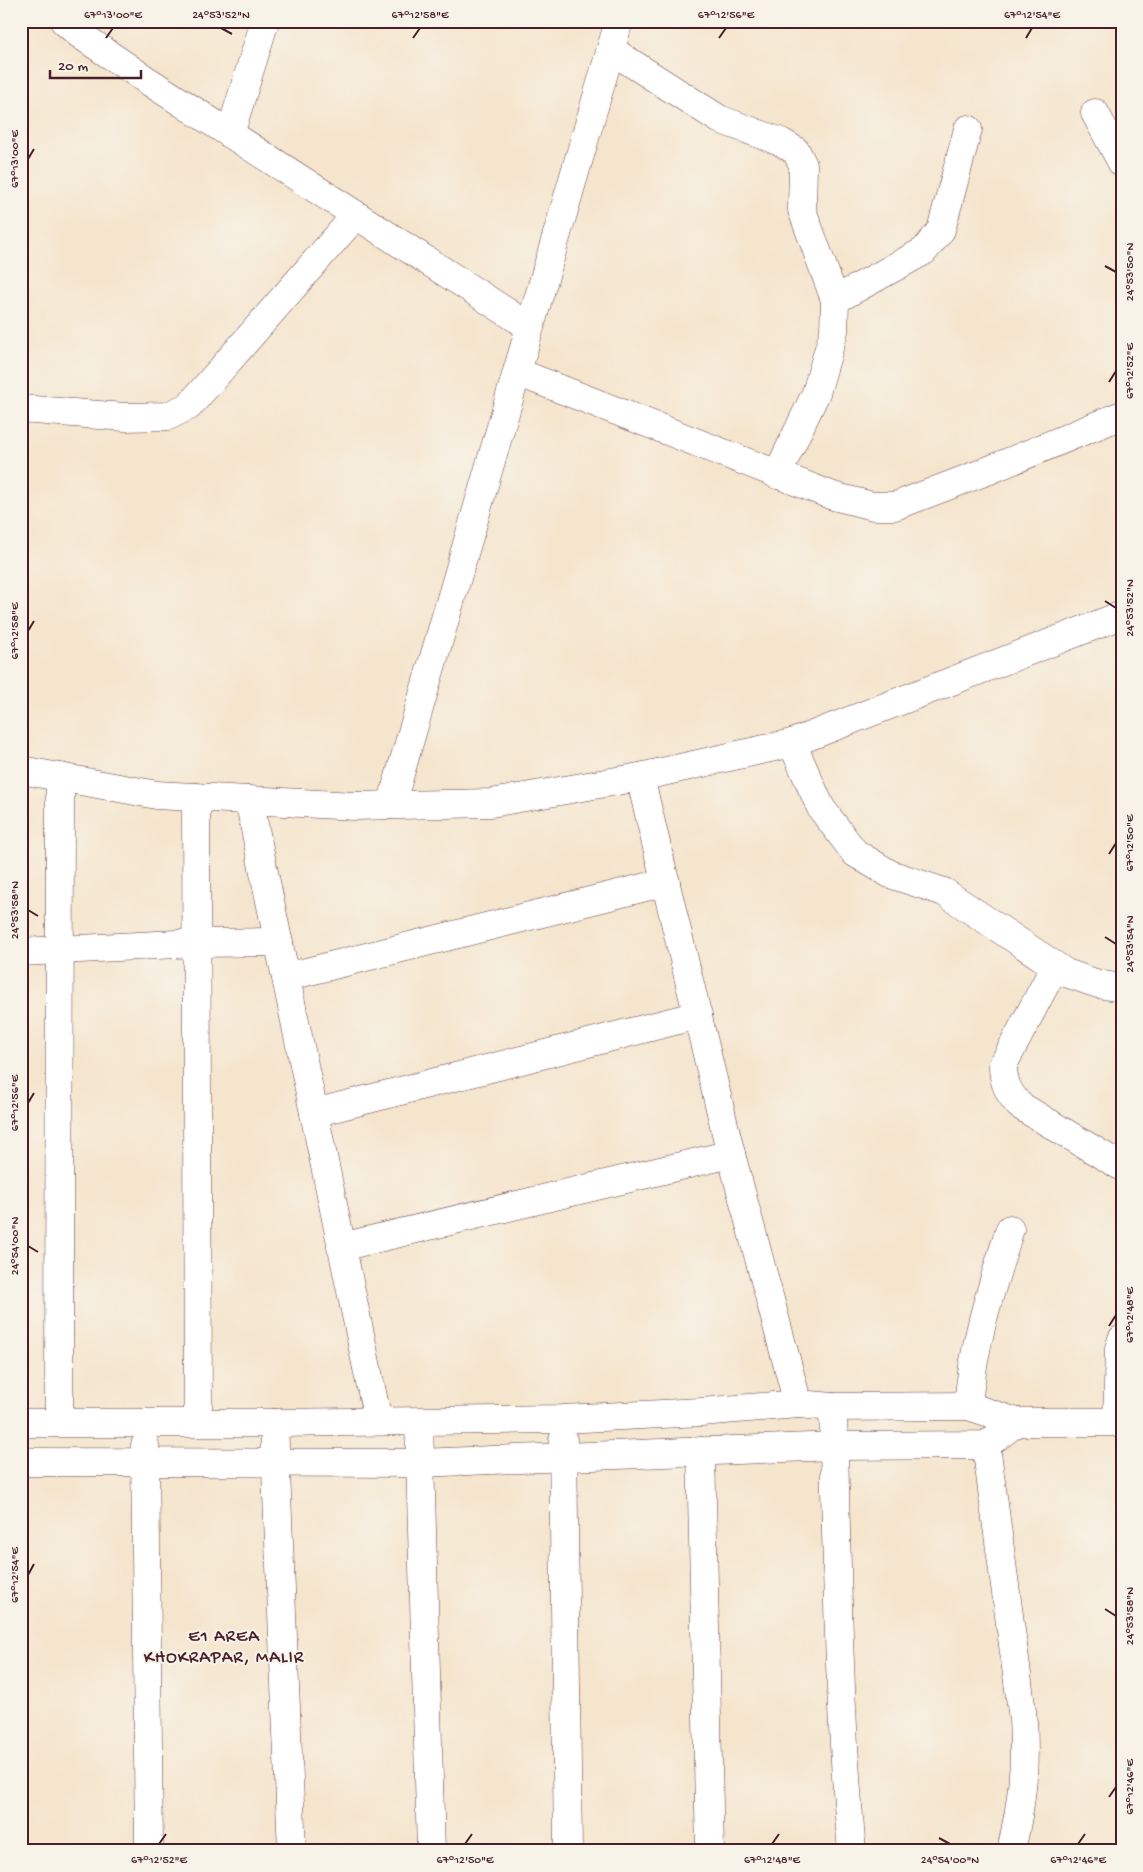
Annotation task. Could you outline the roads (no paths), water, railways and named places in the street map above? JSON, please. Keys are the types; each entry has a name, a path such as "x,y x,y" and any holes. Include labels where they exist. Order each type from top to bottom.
{"street":[{"path":"64,21 79,34 230,134 530,327"},
{"path":"230,134 265,21"},
{"path":"391,805 619,21"},
{"path":"611,50 719,119 781,142 796,150 803,165 802,210 835,300 834,331 816,393 777,475"},
{"path":"1095,114 1122,163"},
{"path":"835,300 924,251 935,240 941,230 968,129"},
{"path":"21,409 125,417 168,416 189,406 356,215"},
{"path":"517,372 777,475 833,496 873,506 895,506 987,471 1122,415"},
{"path":"21,770 158,795 354,806 491,803 640,778 792,743 1122,615"},
{"path":"792,743 821,808 855,853 890,874 944,892 1066,973 1098,984 1122,988"},
{"path":"59,1422 60,777"},
{"path":"640,778 732,1154 798,1404"},
{"path":"196,797 198,1422"},
{"path":"249,800 378,1421"},
{"path":"286,977 666,882"},
{"path":"21,952 196,943 279,942"},
{"path":"1055,966 1003,1065 1003,1076 1008,1092 1019,1105 1122,1168"},
{"path":"314,1113 698,1015"},
{"path":"341,1247 732,1154"},
{"path":"968,1406 971,1370 980,1325 1010,1229"},
{"path":"21,1423 419,1422 563,1419 701,1412 798,1404 833,1407 968,1406 1017,1422 1119,1424 1119,1349 1122,1339"},
{"path":"833,1407 839,1664 844,1771 852,1851"},
{"path":"563,1419 568,1851"},
{"path":"144,1422 149,1851"},
{"path":"419,1422 431,1851"},
{"path":"21,1462 420,1463 834,1446 986,1445 1017,1422"},
{"path":"274,1423 292,1851"},
{"path":"986,1445 1023,1719 1025,1764 1023,1788 1011,1851"},
{"path":"701,1451 710,1851"}],"district":[{"name":"E1 AREA KHOKRAPAR, MALIR","path":"224,1647"}]}
